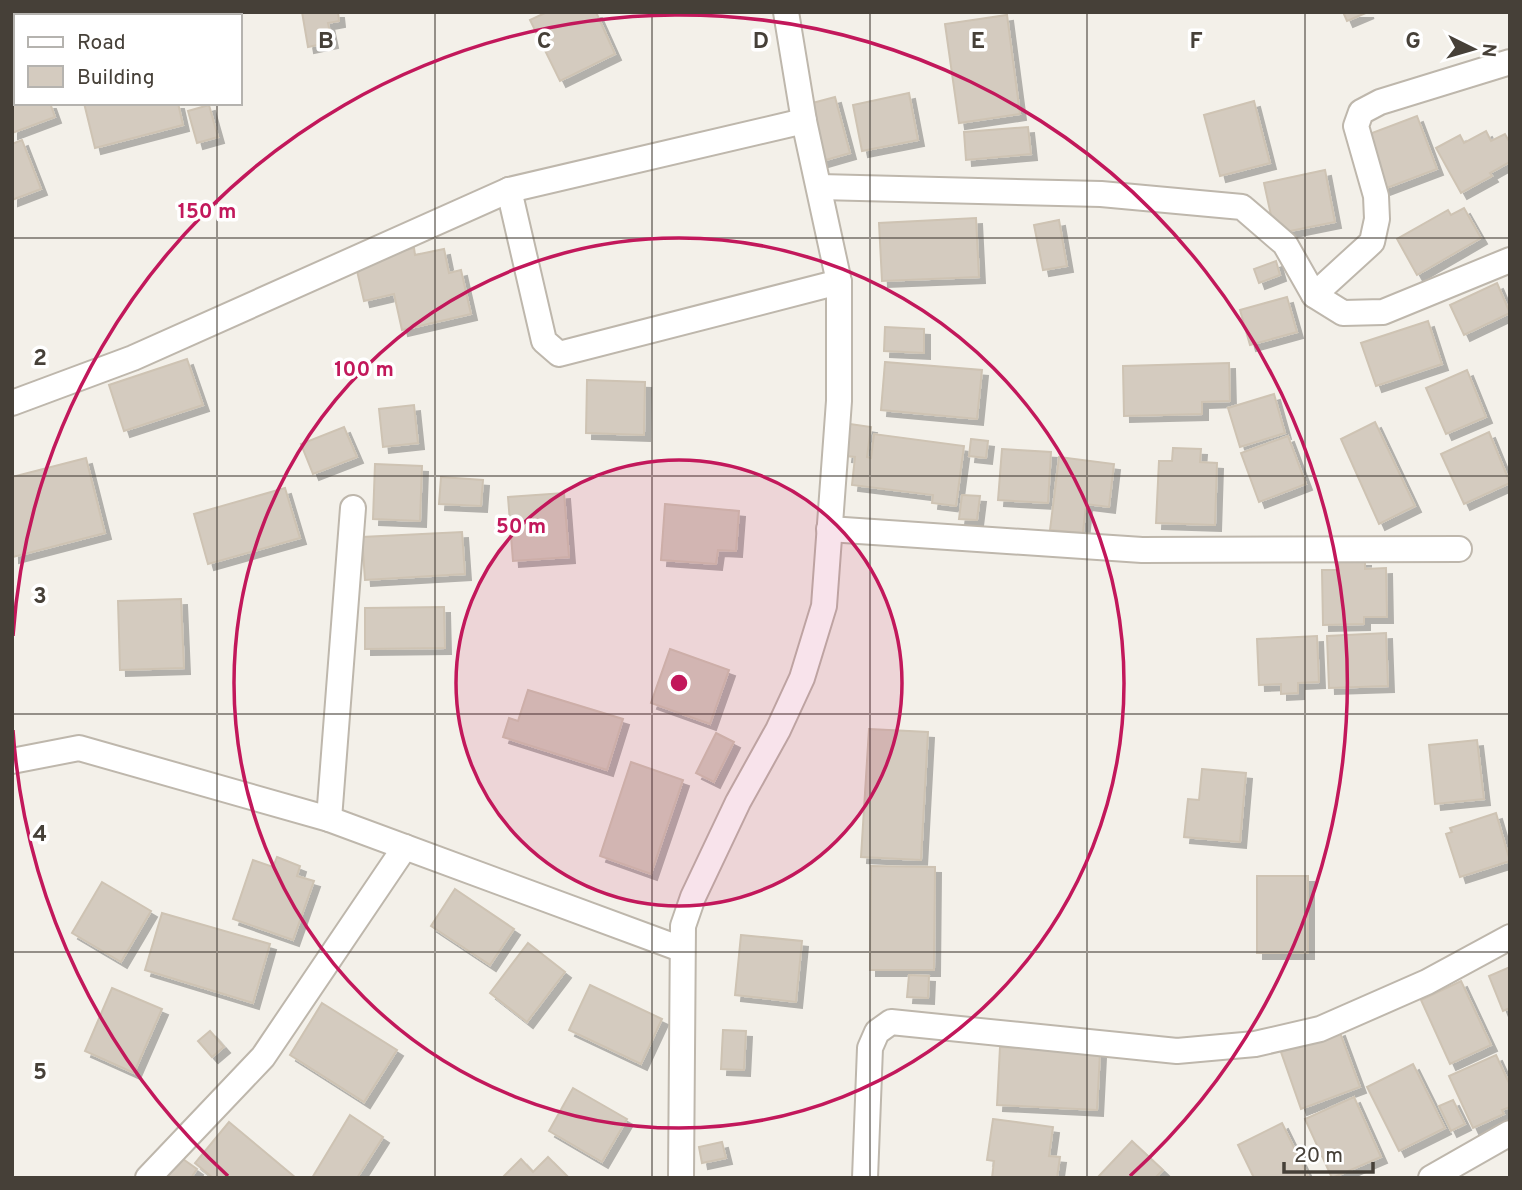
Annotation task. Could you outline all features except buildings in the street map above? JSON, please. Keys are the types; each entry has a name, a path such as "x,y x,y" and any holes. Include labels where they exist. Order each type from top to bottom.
{"street":[{"path":"681,1178 683,926 693,897 802,678 824,606 839,401 839,282 804,121 786,12"},
{"path":"1314,295 1372,243 1377,219 1376,196 1356,126 1361,112 1380,102 1510,62"},
{"path":"12,403 133,358 509,190 804,121"},
{"path":"820,187 1101,194 1242,207 1285,244 1314,295 1343,313 1383,312 1510,260"},
{"path":"509,190 544,341 559,354 839,282"},
{"path":"329,819 353,508"},
{"path":"829,529 1142,550 1459,549"},
{"path":"12,761 79,748 329,819 681,949"},
{"path":"148,1178 263,1057 405,847"},
{"path":"865,1178 870,1048 877,1032 891,1022 1177,1051 1255,1044 1320,1029 1427,982 1510,937"},
{"path":"1431,1178 1510,1133"}]}
